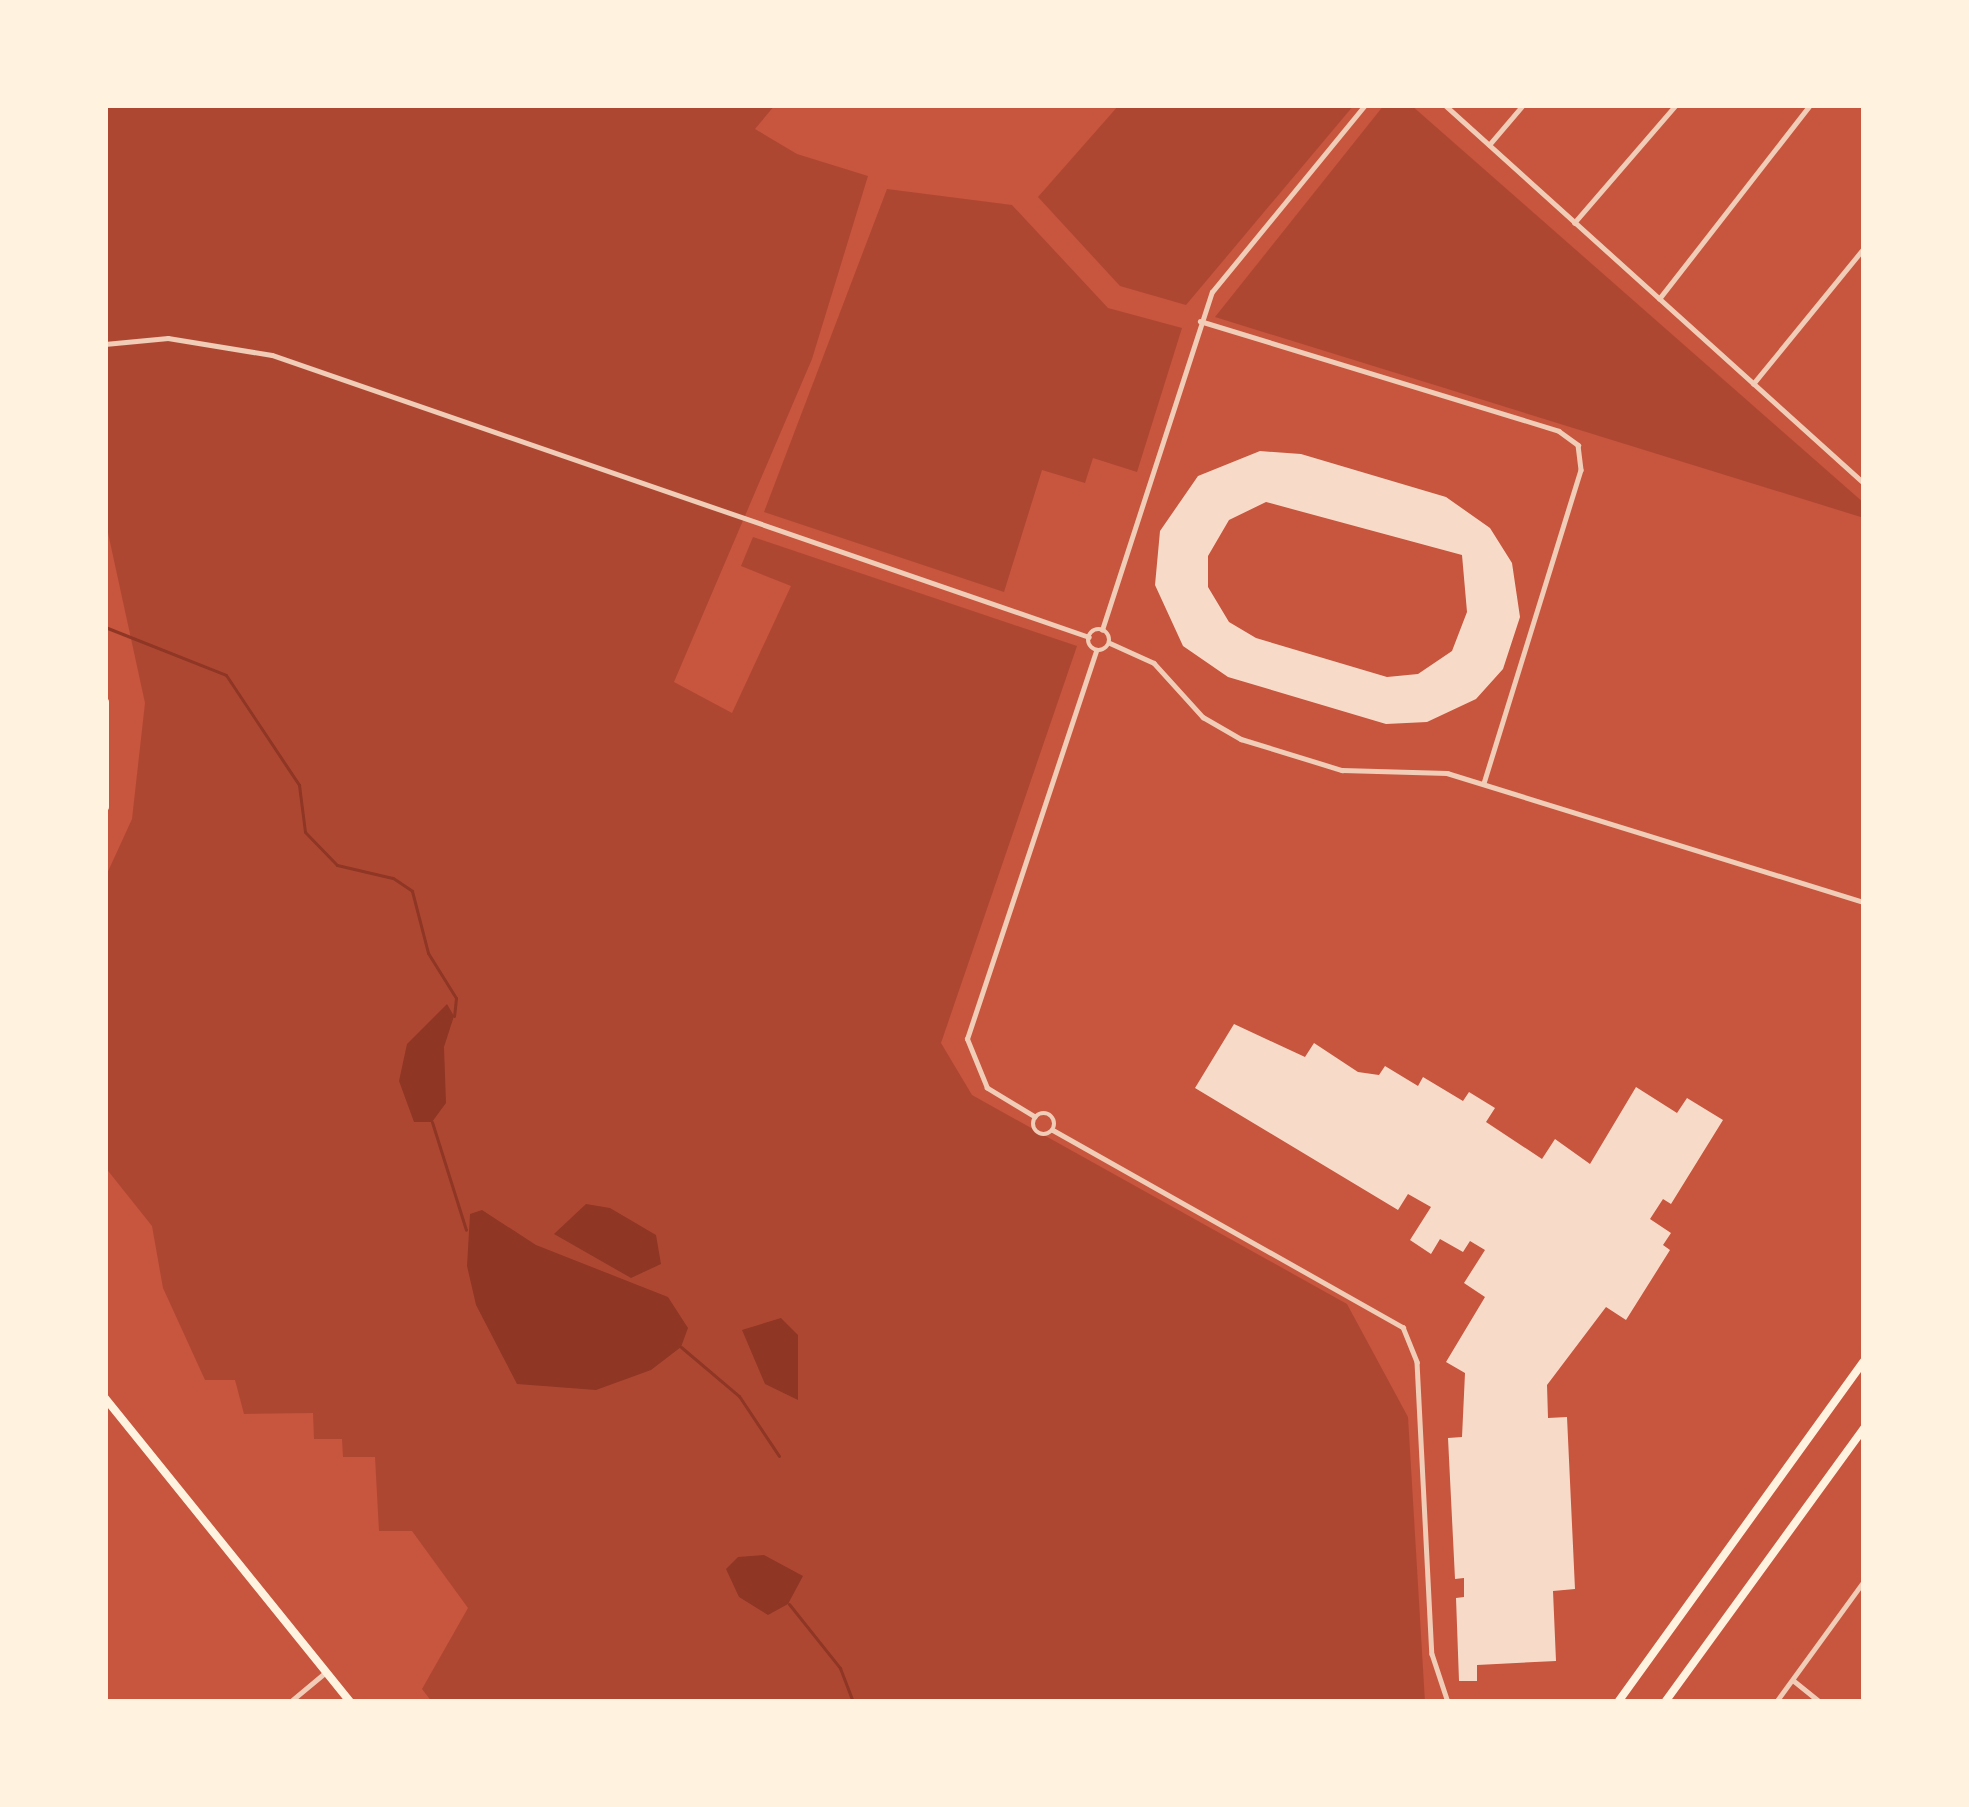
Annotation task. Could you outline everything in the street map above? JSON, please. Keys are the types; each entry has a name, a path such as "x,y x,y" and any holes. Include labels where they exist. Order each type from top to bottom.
{"main road":[{"path":"105,702 105,807"},
{"path":"1618,1702 1864,1361"},
{"path":"105,1398 350,1702"},
{"path":"1665,1702 1864,1428"}],"street":[{"path":"1088,637 1102,630 1200,321 1232,264 1365,105"},
{"path":"1445,105 1864,483"},
{"path":"1489,145 1523,105"},
{"path":"1574,224 1676,105"},
{"path":"1659,299 1810,105"},
{"path":"1754,384 1864,248"},
{"path":"1200,321 1559,431 1578,445 1581,470 1484,783"},
{"path":"105,344 168,338 272,356 1088,637 1096,651"},
{"path":"1102,630 1110,643 1154,663 1203,717 1241,739 1326,767 1430,770 1484,783 1864,902"},
{"path":"1053,1130 1052,1116 1035,1117 979,1079 968,1039 1096,651 1110,643"},
{"path":"1035,1117 1037,1133 1053,1130 1403,1327 1417,1362 1432,1654 1448,1702"},
{"path":"1776,1702 1864,1581"},
{"path":"290,1702 326,1672"},
{"path":"1792,1680 1820,1702"}],"shaded area":[{"path":"105,105 775,105 755,129 797,154 868,176 812,359 674,682 732,713 791,586 741,566 753,537 1077,646 941,1043 972,1095 1347,1304 1408,1417 1425,1702 432,1702 422,1689 468,1608 412,1531 379,1531 375,1457 343,1457 342,1439 314,1439 313,1413 244,1414 235,1380 205,1380 163,1288 152,1226 105,1167 105,878 132,819 145,703 105,519"},
{"path":"1119,105 1354,105 1186,305 1120,286 1038,197"},
{"path":"1384,105 1411,105 1864,503 1864,518 1215,317"},
{"path":"887,189 1012,205 1108,308 1182,328 1137,472 1093,458 1085,483 1042,470 1004,592 764,512"},
{"path":"447,1004 454,1016 444,1047 446,1103 432,1122 414,1122 399,1081 407,1044"},
{"path":"586,1204 610,1208 656,1235 661,1264 631,1278 554,1234"},
{"path":"482,1210 536,1245 668,1297 688,1328 681,1347 651,1370 596,1390 517,1384 476,1305 467,1266 470,1214"},
{"path":"781,1318 798,1335 798,1400 765,1384 742,1330"},
{"path":"764,1555 803,1576 788,1604 768,1615 739,1597 726,1569 738,1557"}],"building":[{"path":"1260,451 1301,454 1446,497 1490,528 1512,563 1520,617 1503,669 1476,699 1427,722 1386,724 1228,677 1183,646 1155,585 1160,531 1198,476","holes":["1266,502 1462,555 1467,612 1452,651 1418,674 1387,677 1256,638 1229,622 1208,587 1208,556 1229,520"]},
{"path":"1234,1024 1305,1057 1314,1043 1358,1072 1379,1075 1385,1066 1418,1086 1423,1077 1463,1101 1469,1092 1495,1108 1486,1122 1542,1159 1555,1139 1590,1164 1636,1087 1677,1113 1687,1098 1723,1120 1671,1204 1663,1199 1650,1219 1671,1233 1663,1245 1670,1250 1626,1320 1606,1307 1547,1385 1548,1418 1567,1417 1575,1589 1553,1591 1556,1661 1477,1665 1477,1681 1459,1681 1456,1598 1464,1597 1464,1578 1455,1579 1448,1438 1462,1437 1465,1373 1446,1362 1485,1297 1464,1283 1485,1250 1470,1241 1463,1252 1440,1239 1431,1254 1410,1240 1431,1207 1408,1194 1398,1210 1195,1088"}],"waterway":[{"path":"105,627 226,675 299,785 305,832 337,865 393,878 412,891 428,953 456,998 454,1016"},
{"path":"432,1122 466,1230"},
{"path":"681,1347 739,1396 779,1456"},
{"path":"789,1604 840,1668 853,1702"}]}
